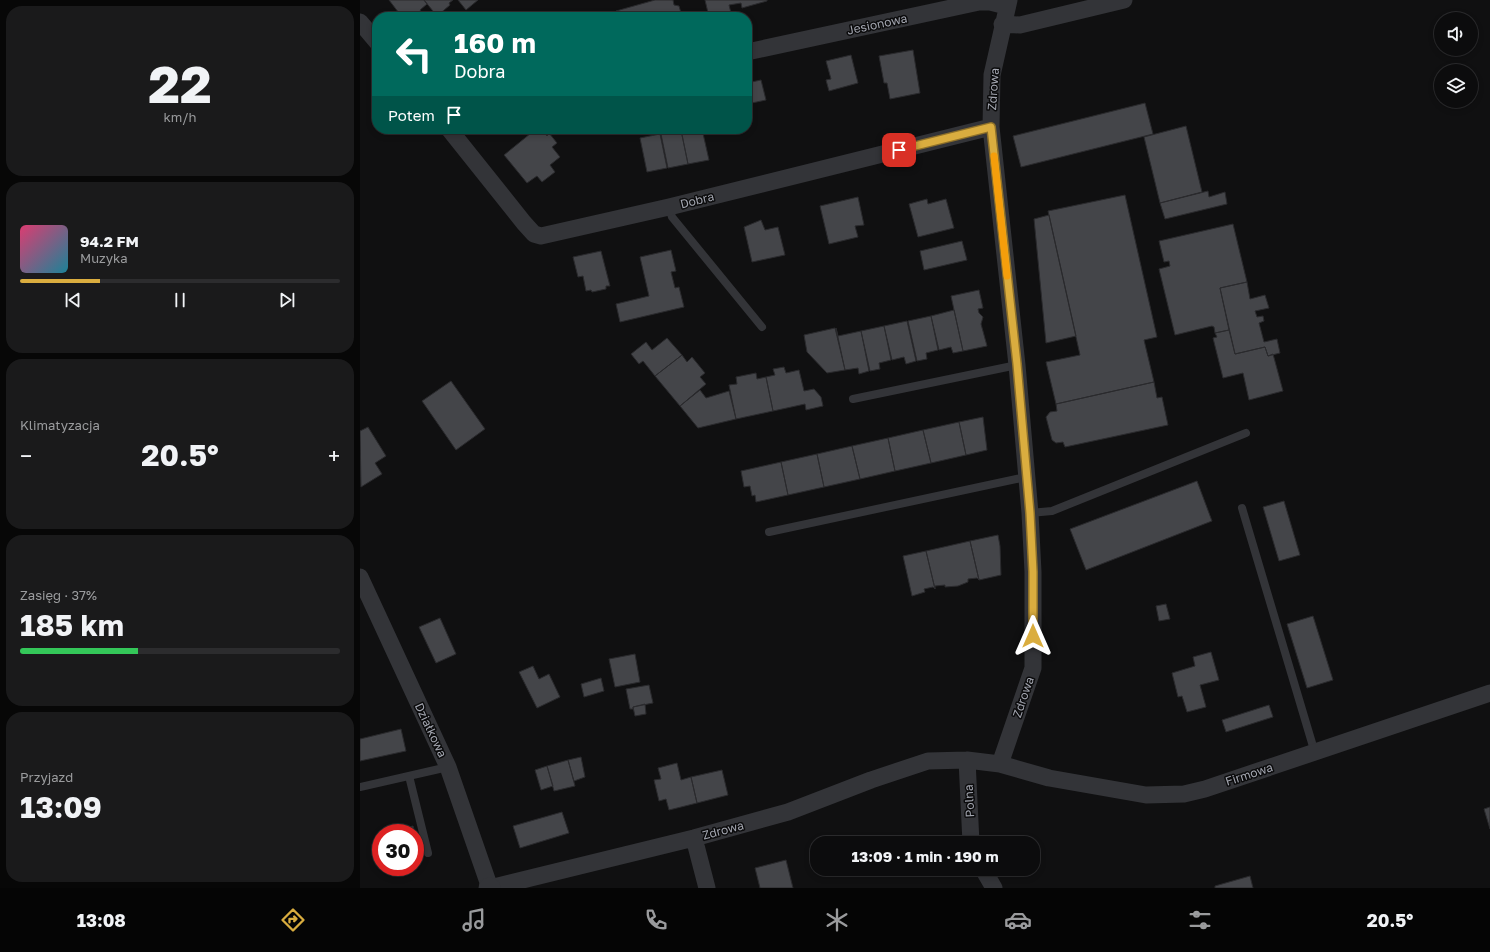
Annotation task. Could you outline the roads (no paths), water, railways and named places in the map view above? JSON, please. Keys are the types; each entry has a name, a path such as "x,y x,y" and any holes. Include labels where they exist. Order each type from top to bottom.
{"street":[{"path":"1002,24 1020,25 1124,0"},
{"name":"Jesionowa","path":"752,51 979,2 1008,3"},
{"name":"Zdrowa","path":"490,888 694,838 788,812 871,780 928,761 967,760 1000,764 1033,668 1033,572 1030,513 1017,364 991,127 992,76 1002,24 1008,3"},
{"path":"360,22 372,36"},
{"name":"Dobra","path":"453,134 524,223 534,234 540,236 669,207 991,127"},
{"name":"Działkowa","path":"360,577 448,767 490,888"},
{"name":"Firmowa","path":"1000,764 1049,778 1146,795 1184,794 1315,753 1490,693"},
{"name":"Polna","path":"967,760 971,836"},
{"name":"Zdrowa","path":"694,838 707,888"},
{"path":"987,876 994,888"}],"lane":[{"path":"669,207 672,217 762,327"},
{"path":"853,399 1017,364"},
{"path":"1030,513 1052,511 1246,433"},
{"path":"769,532 1026,476"},
{"path":"1242,508 1315,753"},
{"path":"360,787 448,767"},
{"path":"408,776 428,852"}]}
